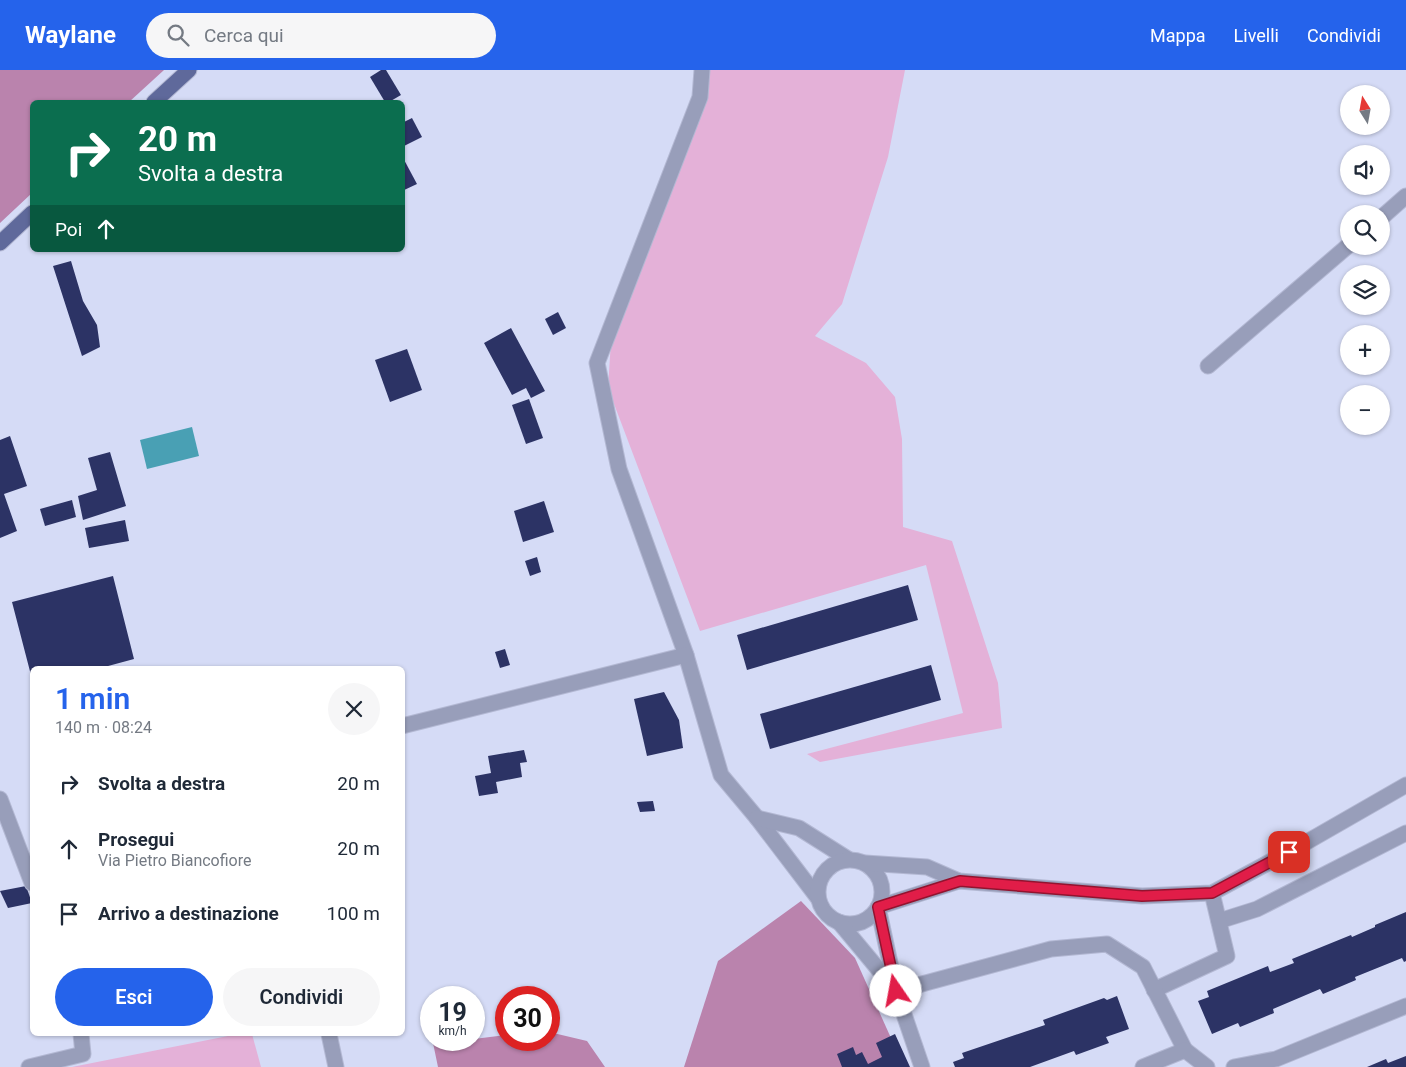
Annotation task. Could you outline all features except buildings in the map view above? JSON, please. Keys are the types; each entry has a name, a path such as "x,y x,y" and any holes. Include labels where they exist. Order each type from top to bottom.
{"main road":[{"path":"156,100 189,70"},
{"path":"0,243 30,215"}],"street":[{"path":"702,70 700,97 597,363 619,470 686,655 721,776 757,818 818,898 822,908 829,917 839,922 857,923 865,920 878,907 882,898 882,888 879,878 873,869 865,863"},
{"path":"1390,210 1406,196"},
{"path":"1208,366 1340,253"},
{"path":"405,725 686,655"},
{"path":"757,818 799,828 848,859 865,863 927,867 960,881 1142,896 1212,893 1305,844 1406,785"},
{"path":"0,799 30,878"},
{"path":"1219,921 1257,909 1406,833"},
{"path":"818,898 819,882 828,868 837,862 848,859"},
{"path":"878,907 960,881"},
{"path":"1154,990 1227,956 1212,893"},
{"path":"878,907 896,991 922,1067"},
{"path":"839,922 896,991"},
{"path":"896,991 1050,949 1107,944 1143,967 1185,1050 1207,1067"},
{"path":"1234,1067 1278,1063 1406,1006"},
{"path":"29,1067 83,1054 80,1036"},
{"path":"329,1036 336,1067"},
{"path":"1143,1067 1185,1050"}],"shaded area":[{"path":"0,70 164,70 131,100 30,100 30,195 0,223"},
{"path":"703,70 905,70 888,157 842,304 815,336 866,363 895,397 902,439 903,527 952,541 998,683 1002,728 820,762 807,754 963,713 926,565 700,631 608,388 613,310"},
{"path":"801,901 855,958 904,1067 684,1067 718,961"},
{"path":"560,1035 587,1041 605,1067 438,1067 435,1051 485,1051 485,1038 495,1036 495,1051 560,1051"},
{"path":"228,1036 253,1036 261,1067 72,1067"}],"water":[{"path":"192,427 199,456 147,469 140,440"}],"route":[{"path":"896,991 878,907 960,881 1142,896 1212,893 1289,852"}]}
